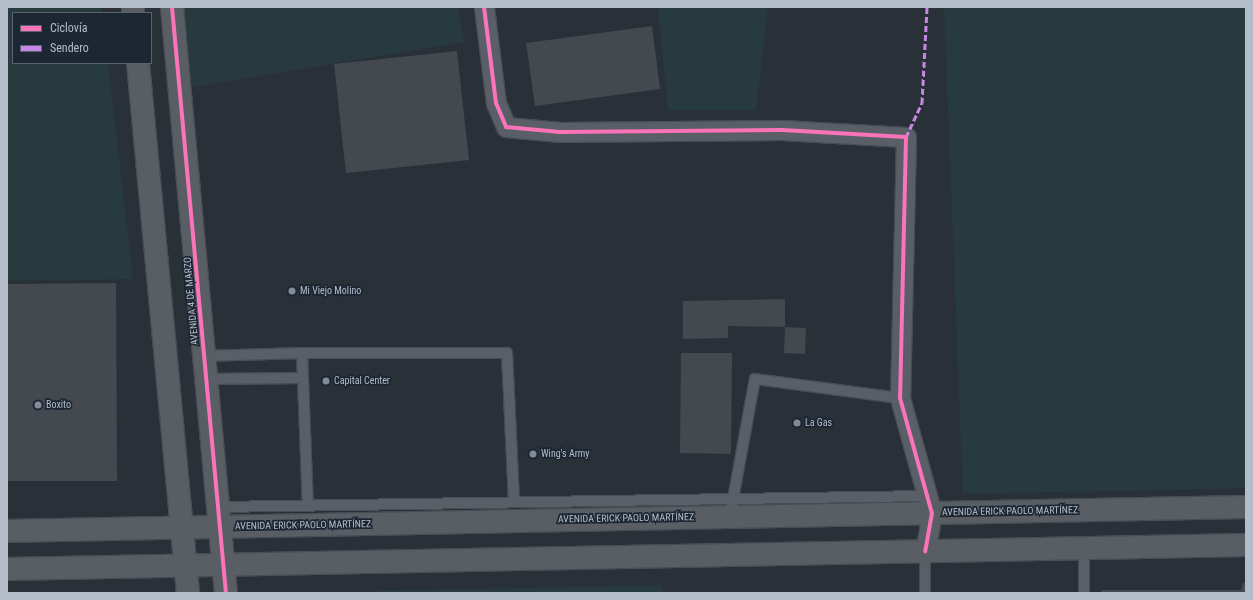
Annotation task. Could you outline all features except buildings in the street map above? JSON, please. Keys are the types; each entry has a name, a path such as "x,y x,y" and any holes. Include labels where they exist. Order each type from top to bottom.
{"main road":[{"name":"AVENIDA 4 DE MARZO","path":"172,7 226,593"},
{"path":"138,64 188,593"},
{"name":"AVENIDA ERICK PAOLO MARTÍNEZ","path":"7,531 182,527 219,517 356,524 650,518 732,508 929,504 1246,506"},
{"path":"7,569 1246,545"}],"street":[{"path":"484,7 496,103 506,127 560,132 782,130 906,137 900,398 929,504 925,551"}],"lane":[{"path":"204,356 302,353 508,353 514,502"},
{"path":"302,353 308,506"},
{"path":"206,379 303,378"},
{"path":"219,517 308,506 514,502 664,500 732,508 755,379 900,398"},
{"path":"650,518 664,500"},
{"path":"356,524 368,505"},
{"path":"1084,548 1084,593"},
{"path":"925,551 925,593"}],"green space":[{"path":"7,7 102,7 103,12 12,12 12,64 108,64 133,279 7,281"},
{"path":"184,7 458,7 464,42 192,87"},
{"path":"658,7 768,7 756,110 668,110"},
{"path":"944,7 1246,7 1246,488 963,494"},
{"path":"662,585 663,593 334,593 334,592"}],"marked path":[{"path":"906,137 922,103 927,7"}],"cycle path":[{"path":"172,7 226,593"},
{"path":"484,7 496,103 506,127 560,132 782,130 906,137 900,398 932,513 925,551"}],"place":[{"name":"Mi Viejo Molino","path":"292,291"},
{"name":"Capital Center","path":"326,381"},
{"name":"Boxito","path":"38,405"},
{"name":"La Gas","path":"797,423"},
{"name":"Wing's Army","path":"533,454"}]}
